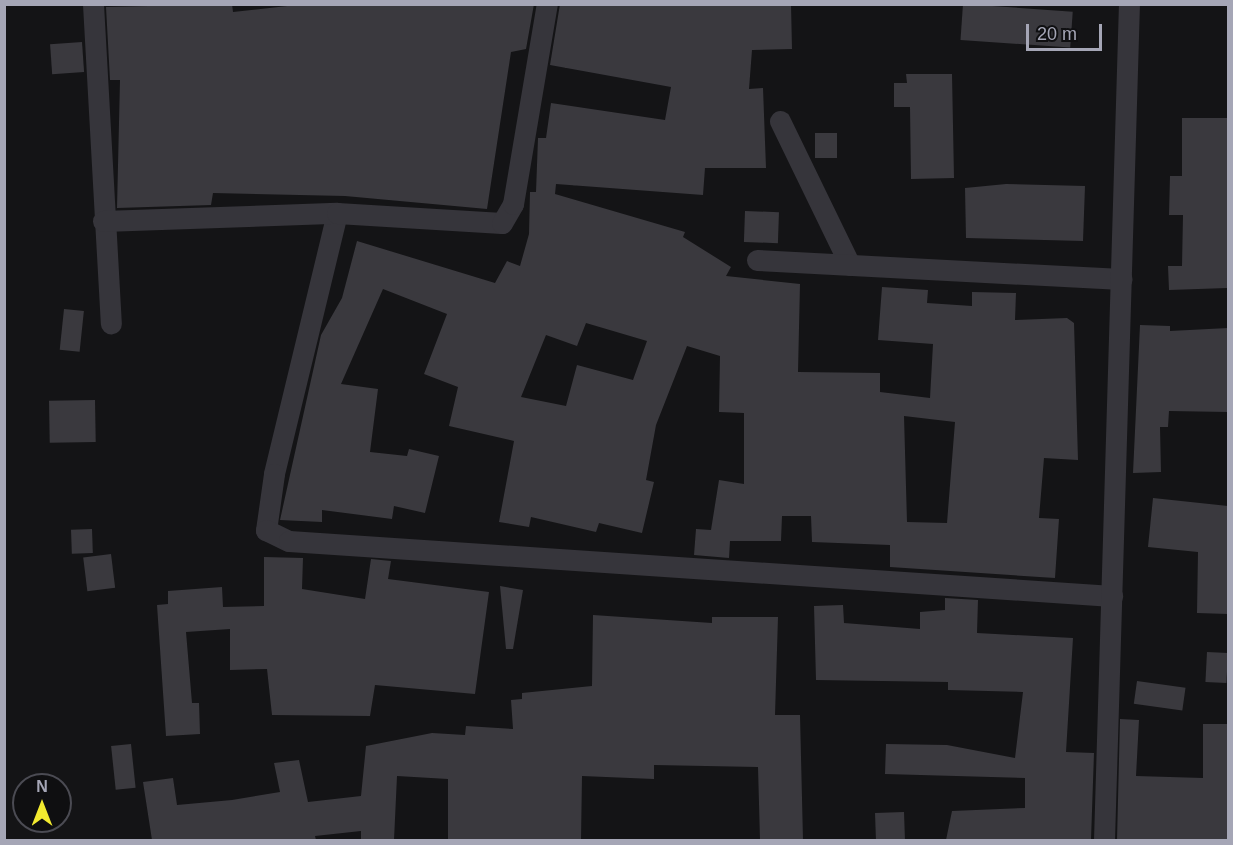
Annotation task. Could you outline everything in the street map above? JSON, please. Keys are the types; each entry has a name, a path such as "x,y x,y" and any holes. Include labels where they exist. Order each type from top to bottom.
{"street":[{"path":"93,4 103,221 111,323"},
{"path":"103,221 337,213 502,223 515,195 547,4"},
{"path":"1104,840 1130,4"},
{"path":"780,121 850,265"},
{"path":"337,213 274,474 266,530 289,541 1112,596"},
{"path":"757,260 1122,279"}],"building":[{"path":"232,4 233,12 305,4 534,4 526,49 511,52 487,209 345,196 213,193 211,205 117,208 120,80 110,80 106,7"},
{"path":"560,4 791,4 792,49 752,50 749,89 763,88 766,168 705,168 703,195 556,184 555,194 685,232 683,237 731,267 726,276 800,284 798,372 880,373 880,392 930,398 933,344 878,340 882,287 928,290 927,303 972,306 972,292 1016,293 1015,320 1067,318 1074,323 1078,460 1044,458 1039,518 1059,519 1055,578 890,567 890,545 812,542 811,516 782,516 781,541 730,541 729,558 694,555 696,529 711,530 719,480 744,484 744,413 719,412 720,356 687,346 656,425 646,480 654,482 642,533 599,523 596,532 531,517 529,527 499,522 514,441 449,426 458,387 424,374 447,314 383,289 341,384 378,389 370,452 407,456 409,449 439,456 425,513 394,506 392,519 322,510 322,522 280,520 321,335 342,298 357,241 495,283 507,261 520,266 529,234 530,192 536,192 538,138 546,138 551,103 665,120 671,87 550,65","holes":["586,323 647,341 633,380 577,365 566,406 521,397 546,335 577,346","904,416 955,422 947,523 907,522"]},
{"path":"963,4 1073,12 1070,48 960,40"},
{"path":"82,42 84,72 52,74 50,44"},
{"path":"906,74 952,74 954,178 911,179 910,107 894,107 894,83 907,83"},
{"path":"1182,118 1228,118 1227,288 1169,290 1168,266 1182,266 1183,215 1169,215 1170,176 1182,176"},
{"path":"815,133 837,133 837,158 815,158"},
{"path":"1006,184 1085,186 1083,241 966,238 965,188"},
{"path":"745,211 779,212 778,243 744,242"},
{"path":"64,309 84,311 80,352 60,350"},
{"path":"1140,325 1170,326 1170,331 1228,328 1228,412 1169,411 1168,427 1160,427 1161,472 1133,473"},
{"path":"95,400 96,442 50,443 49,401"},
{"path":"1153,498 1228,506 1228,614 1197,613 1198,552 1148,547"},
{"path":"92,529 93,553 72,554 71,530"},
{"path":"111,554 115,588 87,591 83,557"},
{"path":"264,557 303,558 302,589 365,599 371,559 391,561 388,579 489,592 475,694 375,685 370,716 272,715 267,669 230,670 230,629 186,632 192,703 199,703 200,734 166,736 157,605 168,604 168,591 222,587 223,607 264,606"},
{"path":"500,586 523,590 513,649 506,649"},
{"path":"945,598 978,600 977,633 1073,638 1066,752 1094,753 1091,840 946,840 952,811 1025,808 1025,778 885,774 886,744 947,745 1015,758 1023,692 948,690 948,682 816,680 814,606 843,605 844,623 920,629 920,612 945,610"},
{"path":"593,615 712,623 712,617 778,617 775,715 800,715 803,840 760,840 758,767 654,765 654,779 582,776 581,840 448,840 448,779 397,776 394,840 361,840 361,831 315,836 316,840 152,840 143,782 173,778 177,805 232,800 280,792 274,763 299,760 308,802 361,796 366,746 432,733 465,735 466,726 513,729 511,700 522,699 522,693 592,686"},
{"path":"1207,652 1228,653 1226,683 1205,682"},
{"path":"1137,681 1186,688 1182,711 1134,704"},
{"path":"1120,719 1139,720 1136,776 1203,778 1203,724 1228,724 1228,840 1117,840"},
{"path":"131,744 136,788 116,790 111,746"},
{"path":"904,812 905,840 876,840 875,813"}]}
